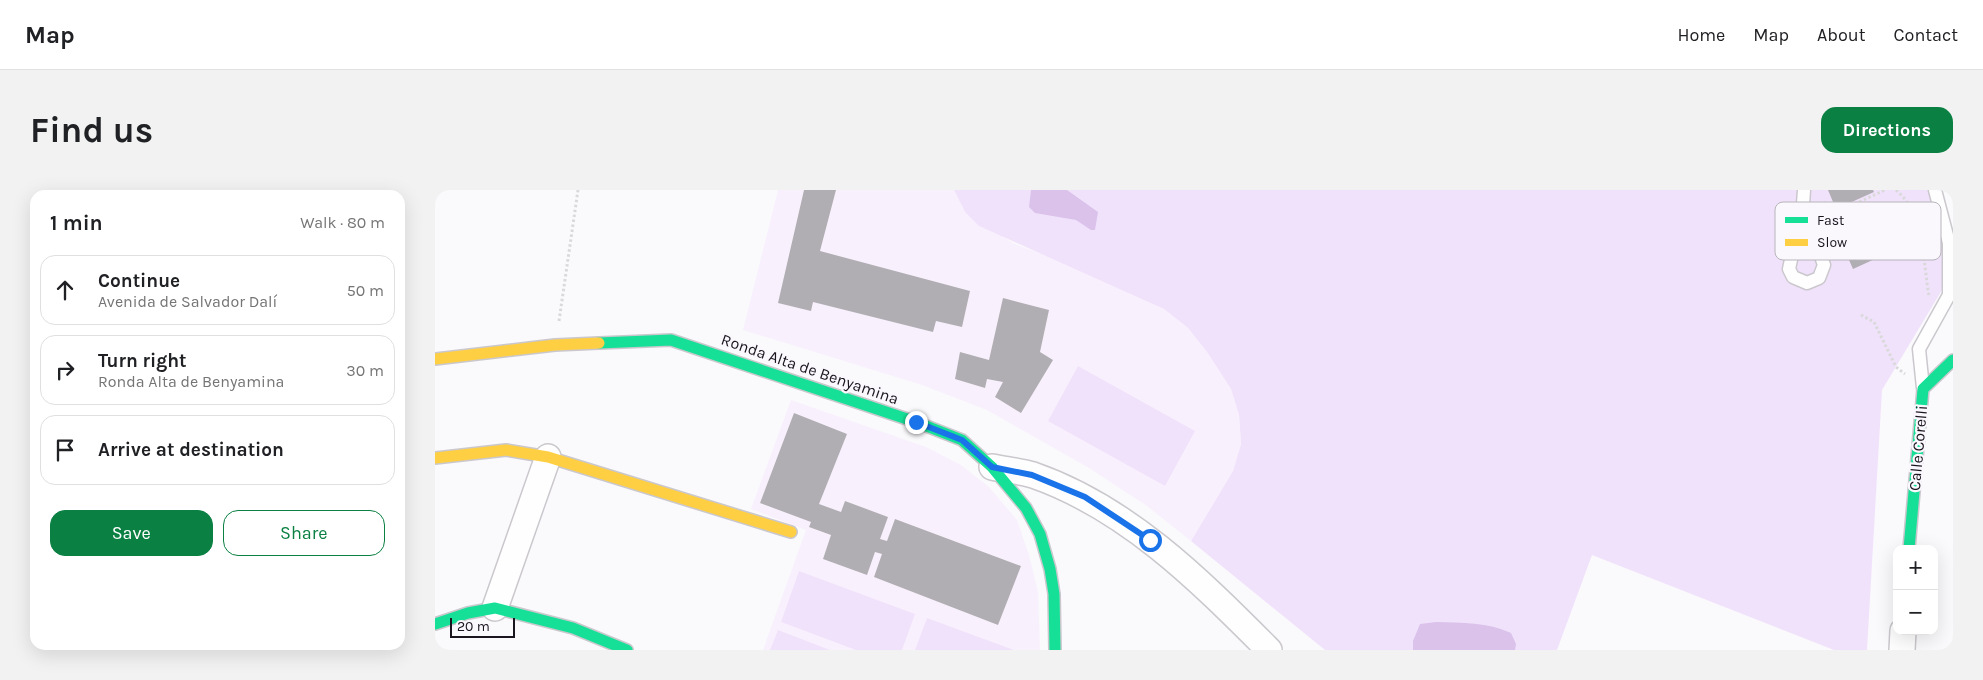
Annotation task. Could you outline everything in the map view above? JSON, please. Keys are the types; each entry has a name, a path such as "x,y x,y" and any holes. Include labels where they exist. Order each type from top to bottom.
{"street":[{"name":"Ronda Alta de Benyamina","path":"435,359 555,345 671,340 916,422 962,440 992,467 1026,508 1040,534 1050,569 1054,594 1055,650"},
{"name":"Calle Corelli","path":"1909,545 1923,389 1953,360"},
{"path":"435,458 506,450 548,457 791,532"},
{"path":"495,608 548,457"},
{"path":"992,467 1032,475 1085,497 1150,540 1207,588 1269,650"},
{"path":"435,624 468,613 495,608 573,628 627,650"},
{"path":"1902,650 1903,635"}],"lane":[{"path":"1923,389 1919,348 1951,294 1949,243 1941,213"},
{"path":"1791,260 1789,269 1793,277 1807,283 1819,278 1824,265 1822,260"}],"path":[{"path":"555,345 577,190"},
{"path":"1858,202 1885,190"},
{"path":"1896,190 1906,202"},
{"path":"1922,260 1929,301"},
{"path":"1861,315 1874,322 1896,367"}],"shaded area":[{"path":"778,190 954,190 965,212 1013,243 1060,261 1164,309 1188,328 1207,352 1231,389 1239,415 1241,444 1233,471 1191,541 1147,506 1089,468 987,410 922,385 743,330"},
{"path":"954,190 1930,190 1934,202 1775,202 1775,260 1941,260 1941,226 1942,229 1945,285 1882,390 1867,650 1834,650 1592,555 1557,650 1325,650 1191,541 1233,471 1241,444 1239,415 1231,389 1207,352 1188,328 1164,309 979,226 965,212"},
{"path":"1031,190 1067,190 1098,212 1095,230 1091,230 1076,220 1035,213 1029,207"},
{"path":"1078,366 1195,431 1165,486 1048,421"},
{"path":"791,400 926,447 961,465 989,487 1017,520 1029,555 1038,592 1040,650 763,650 806,530 751,509"},
{"path":"799,571 915,614 902,650 856,650 781,622"},
{"path":"927,618 1014,650 915,650"},
{"path":"1436,622 1475,624 1502,629 1511,633 1516,644 1515,650 1413,650 1413,641 1420,624"},
{"path":"778,630 830,650 770,650"}],"building":[{"path":"804,190 836,190 820,251 970,291 962,327 936,321 933,332 813,302 811,311 778,303"},
{"path":"1828,190 1873,190 1874,192 1852,202 1833,202"},
{"path":"1849,260 1873,260 1853,269"},
{"path":"1003,298 1049,310 1040,352 1053,360 1021,413 995,397 1003,382 987,379 985,388 955,379 960,352 989,360"},
{"path":"794,413 847,434 819,504 841,512 845,501 888,517 880,539 887,541 895,519 1021,566 998,625 874,577 882,554 875,552 867,575 823,559 831,535 809,527 811,522 760,503"}],"traffic: fast":[{"path":"599,343 671,340 916,422 962,440 992,467 1026,508 1040,534 1050,569 1054,594 1055,650"},
{"path":"1909,545 1923,389 1953,360"},
{"path":"435,624 468,613 495,608 573,628 627,650"}],"traffic: slow":[{"path":"435,359 555,345 599,343"},
{"path":"435,458 506,450 548,457 791,532"}],"route":[{"path":"916,422 962,440 992,467 1032,475 1085,497 1150,540"}]}
